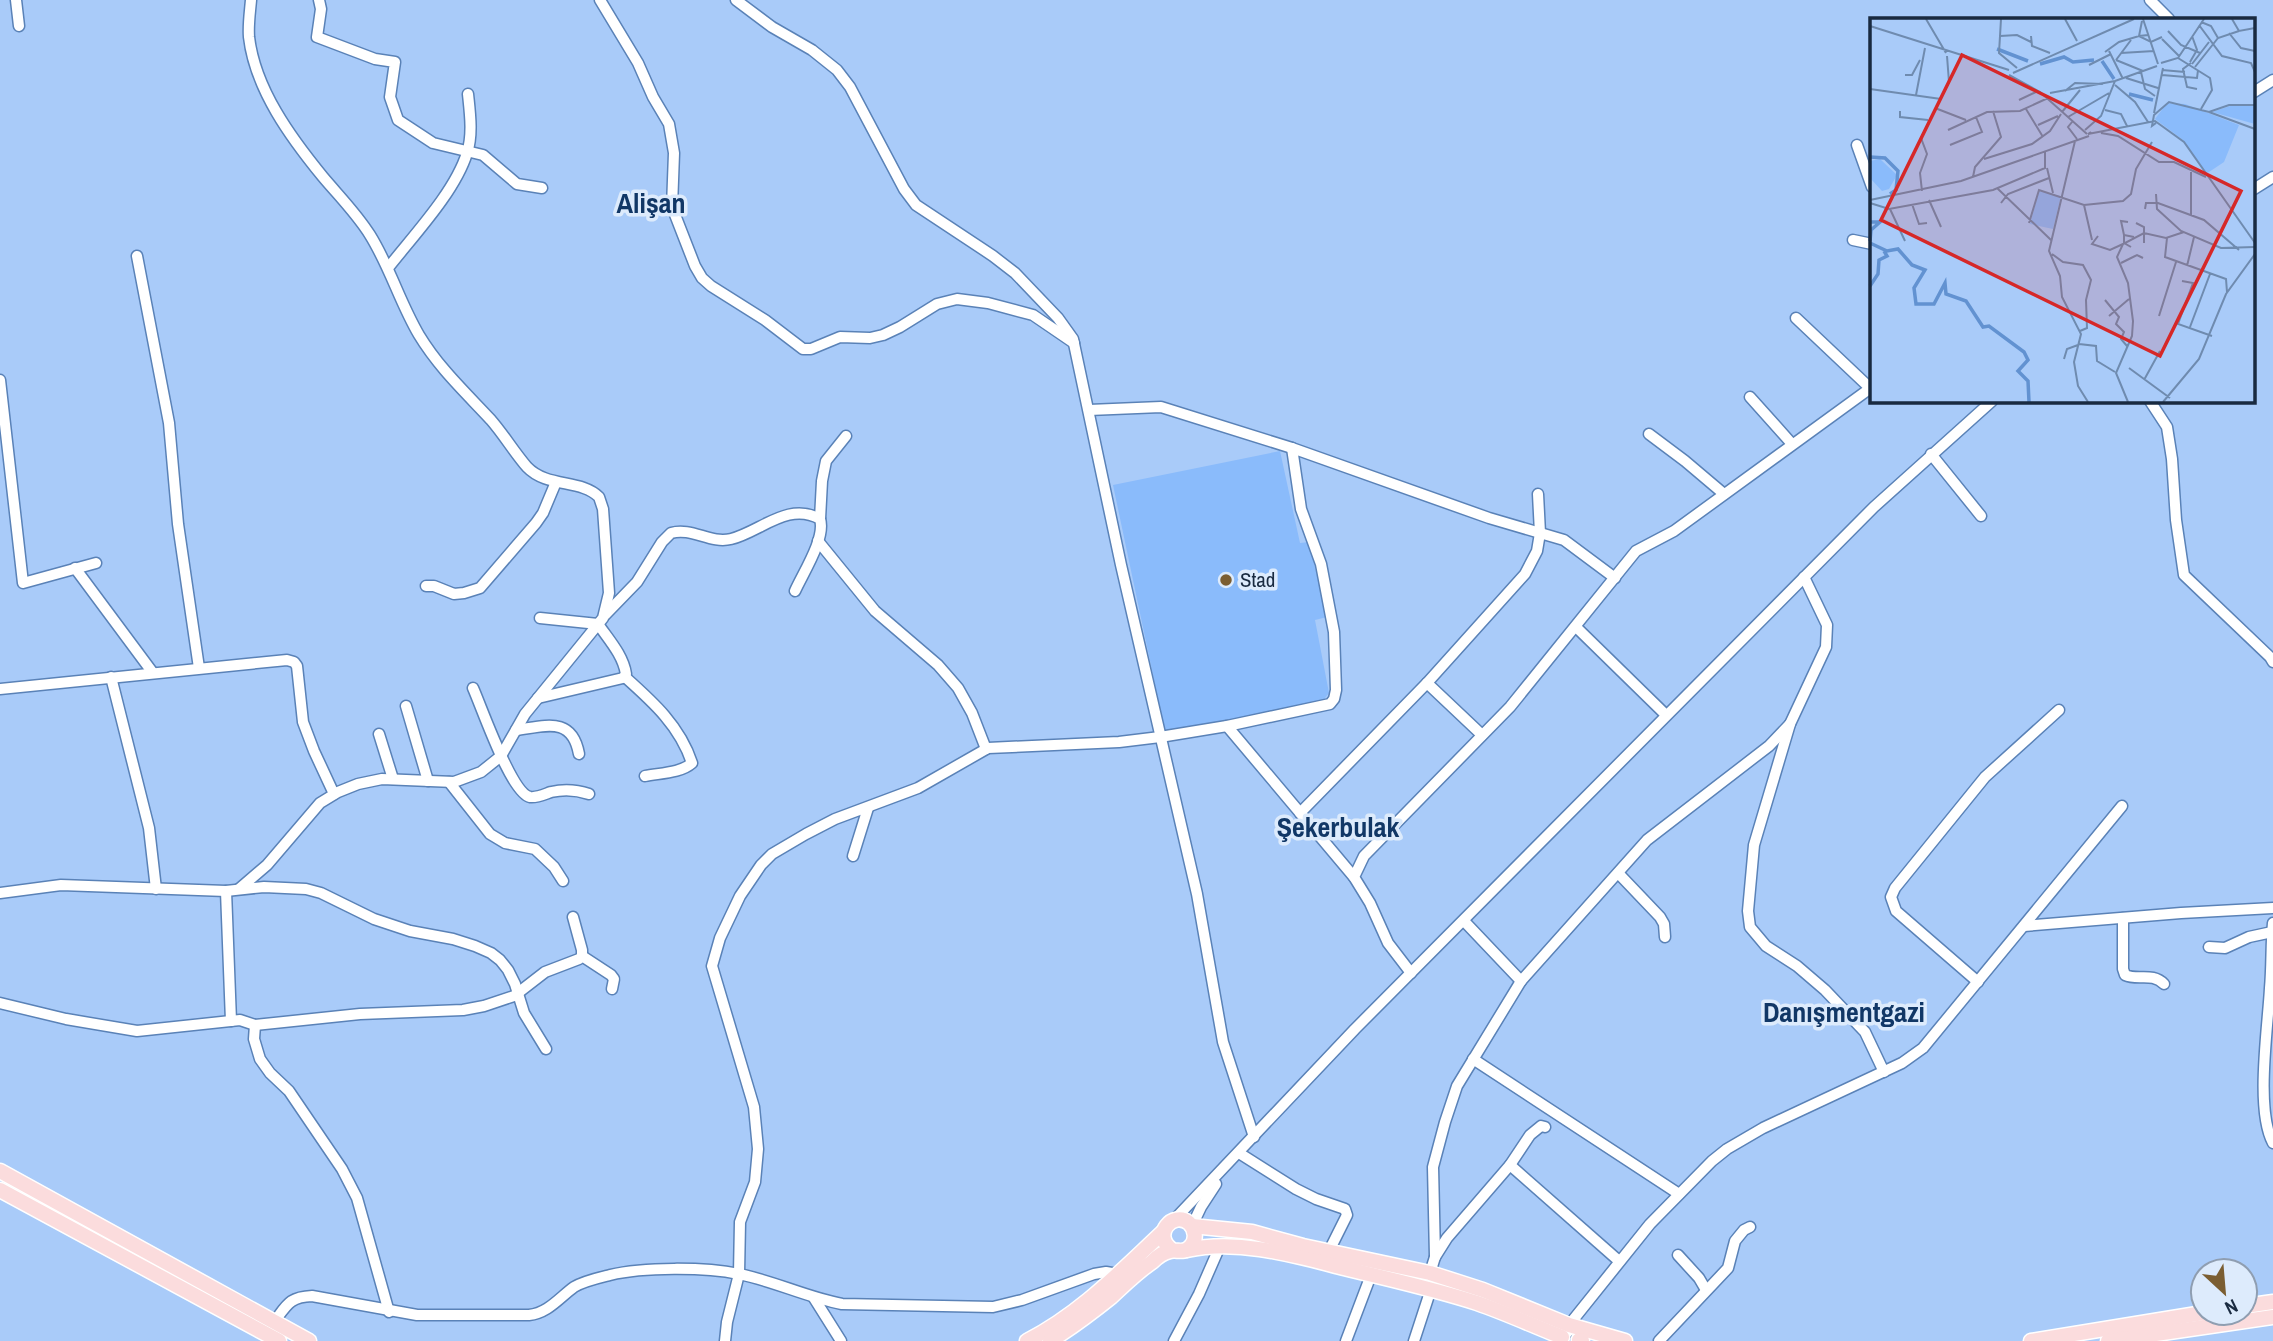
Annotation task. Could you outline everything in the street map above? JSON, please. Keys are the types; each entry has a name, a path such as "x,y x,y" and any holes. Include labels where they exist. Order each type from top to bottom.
{"main road":[{"path":"0,1171 309,1341"},
{"path":"0,1190 279,1341"},
{"path":"1027,1341 1095,1297 1168,1226 1184,1220 1192,1226 1252,1232 1430,1273 1483,1290 1571,1337"},
{"path":"1168,1226 1164,1243 1179,1250 1205,1246 1268,1250 1431,1289 1571,1337 1625,1341"},
{"path":"1050,1341 1079,1323 1152,1261 1191,1247 1195,1237 1192,1226"},
{"path":"2031,1341 2189,1315"},
{"path":"2108,1341 2273,1317"}],"street":[{"path":"16,0 19,26"},
{"path":"251,0 249,19 252,51 268,94 294,140 363,224 388,268 405,311 441,368 492,422 528,468 545,480 595,493 601,502 609,593 600,621 625,665 625,677 665,714 683,741 692,763 679,770 645,776"},
{"path":"319,0 321,9 317,37 375,59 396,62 390,97 398,120 433,143 483,155 517,184 542,188"},
{"path":"600,0 638,63 669,124 674,153 673,207 695,266 711,286 765,320 803,349 811,349 841,337 870,338 883,335 937,304 957,299 988,303 1033,315 1074,343"},
{"path":"736,0 772,27 812,50 837,70 850,87 904,189 916,205 1015,273 1069,330 1197,894 1223,1042 1254,1137"},
{"path":"2150,0 2168,18"},
{"path":"2256,91 2273,80"},
{"path":"388,268 458,174 468,151 470,136 468,94"},
{"path":"1857,145 1870,181"},
{"path":"2256,188 2273,177"},
{"path":"1853,240 1870,244"},
{"path":"137,256 169,423 178,524 199,667"},
{"path":"1796,318 1870,387"},
{"path":"0,380 23,583 96,563"},
{"path":"1354,877 1364,856 1374,844 1510,707 1636,551 1674,531 1870,389"},
{"path":"1750,397 1792,444"},
{"path":"1168,1226 1355,1029 1666,715 1874,507 1991,402"},
{"path":"2151,402 2167,427 2184,575 2273,662"},
{"path":"1089,410 1161,407 1292,449 1489,518 1564,540 1615,578"},
{"path":"1648,434 1724,494"},
{"path":"795,591 822,528 822,481 826,461 846,436"},
{"path":"725,1341 738,1273 740,1222 755,1182 758,1163 754,1107 748,1080 712,966 715,952 740,896 761,865 806,834 918,788 986,749 1119,742 1160,737 1330,704 1334,699 1334,632 1321,564 1301,509 1292,449"},
{"path":"1931,454 1981,516"},
{"path":"426,586 434,586 454,594 480,587 536,523 556,482"},
{"path":"1300,813 1427,683 1525,574 1537,551 1540,533 1538,494"},
{"path":"239,889 267,865 320,803 334,794 370,780 449,782 481,772 501,756 538,698 600,621 637,582 662,542 671,533 690,533 722,541 790,515 806,514 820,519"},
{"path":"818,541 875,611 931,659 958,688 972,713 986,749"},
{"path":"75,568 153,673"},
{"path":"1804,577 1827,625 1826,647 1790,724 1754,845 1748,911 1750,927 1766,946 1797,966 1857,1023 1865,1032 1884,1072"},
{"path":"540,618 600,621"},
{"path":"1576,627 1666,715"},
{"path":"0,690 199,667 277,660 294,662 298,673 303,723 334,794"},
{"path":"111,677 149,828 156,889"},
{"path":"538,698 625,677"},
{"path":"1427,683 1482,735"},
{"path":"473,688 501,756 516,784 529,797 563,790 589,794"},
{"path":"406,706 428,781"},
{"path":"1978,982 1896,911 1891,897 1895,888 1985,777 2059,710"},
{"path":"1435,1257 1433,1167 1445,1122 1457,1086 1521,981 1647,840 1769,746 1790,724"},
{"path":"516,730 552,726 566,729 577,740 579,754"},
{"path":"1227,726 1354,877 1370,903 1388,943 1410,973"},
{"path":"379,734 393,779"},
{"path":"449,782 490,834 505,844 536,849 554,867 563,881"},
{"path":"1571,1337 1619,1261 1712,1161 1745,1137 1902,1063 1923,1048 2122,806"},
{"path":"853,856 868,808"},
{"path":"1619,874 1660,917 1664,924 1665,937"},
{"path":"0,893 61,885 226,891 264,887 321,893 374,919 410,931 475,946 500,960 508,970 524,1013 546,1049"},
{"path":"226,891 230,1021"},
{"path":"2024,926 2273,908"},
{"path":"573,917 582,956"},
{"path":"2123,918 2125,975 2130,978 2154,977 2164,984"},
{"path":"1464,921 1521,981"},
{"path":"2209,947 2225,948 2273,927 2264,1108 2267,1130 2273,1143"},
{"path":"0,1003 66,1019 136,1031 230,1021 248,1021 255,1025 360,1014 463,1010 506,1000 545,972 582,956"},
{"path":"582,956 611,975 614,979 612,989"},
{"path":"255,1025 254,1039 260,1059 289,1091 342,1169 357,1198 388,1312"},
{"path":"1473,1059 1679,1194"},
{"path":"1430,1273 1435,1257 1452,1233 1510,1165 1530,1135 1541,1126 1545,1127"},
{"path":"1240,1153 1296,1189 1345,1209 1347,1215 1329,1251"},
{"path":"1192,1226 1201,1206 1231,1161"},
{"path":"1510,1165 1619,1261"},
{"path":"1659,1341 1728,1268 1735,1241 1750,1227"},
{"path":"1174,1341 1220,1246"},
{"path":"1179,1250 1204,1257 1210,1271"},
{"path":"1678,1255 1706,1290"},
{"path":"274,1322 293,1298 312,1296 388,1312 428,1316 529,1315 544,1311 576,1286 635,1271 738,1273 814,1298 842,1304 980,1308 1007,1304 1094,1274 1118,1274"},
{"path":"1346,1341 1371,1275"},
{"path":"1414,1341 1431,1289"},
{"path":"814,1298 841,1341"}],"shaded area":[{"name":"Stad","path":"1280,451 1300,543 1309,542 1327,617 1315,620 1329,693 1322,702 1165,732 1113,485"}],"place":[{"name":"Stad","path":"1226,580"}],"district":[{"name":"Alişan","path":"651,203"},
{"name":"Şekerbulak","path":"1338,827"},
{"name":"Danışmentgazi","path":"1844,1012"}]}
